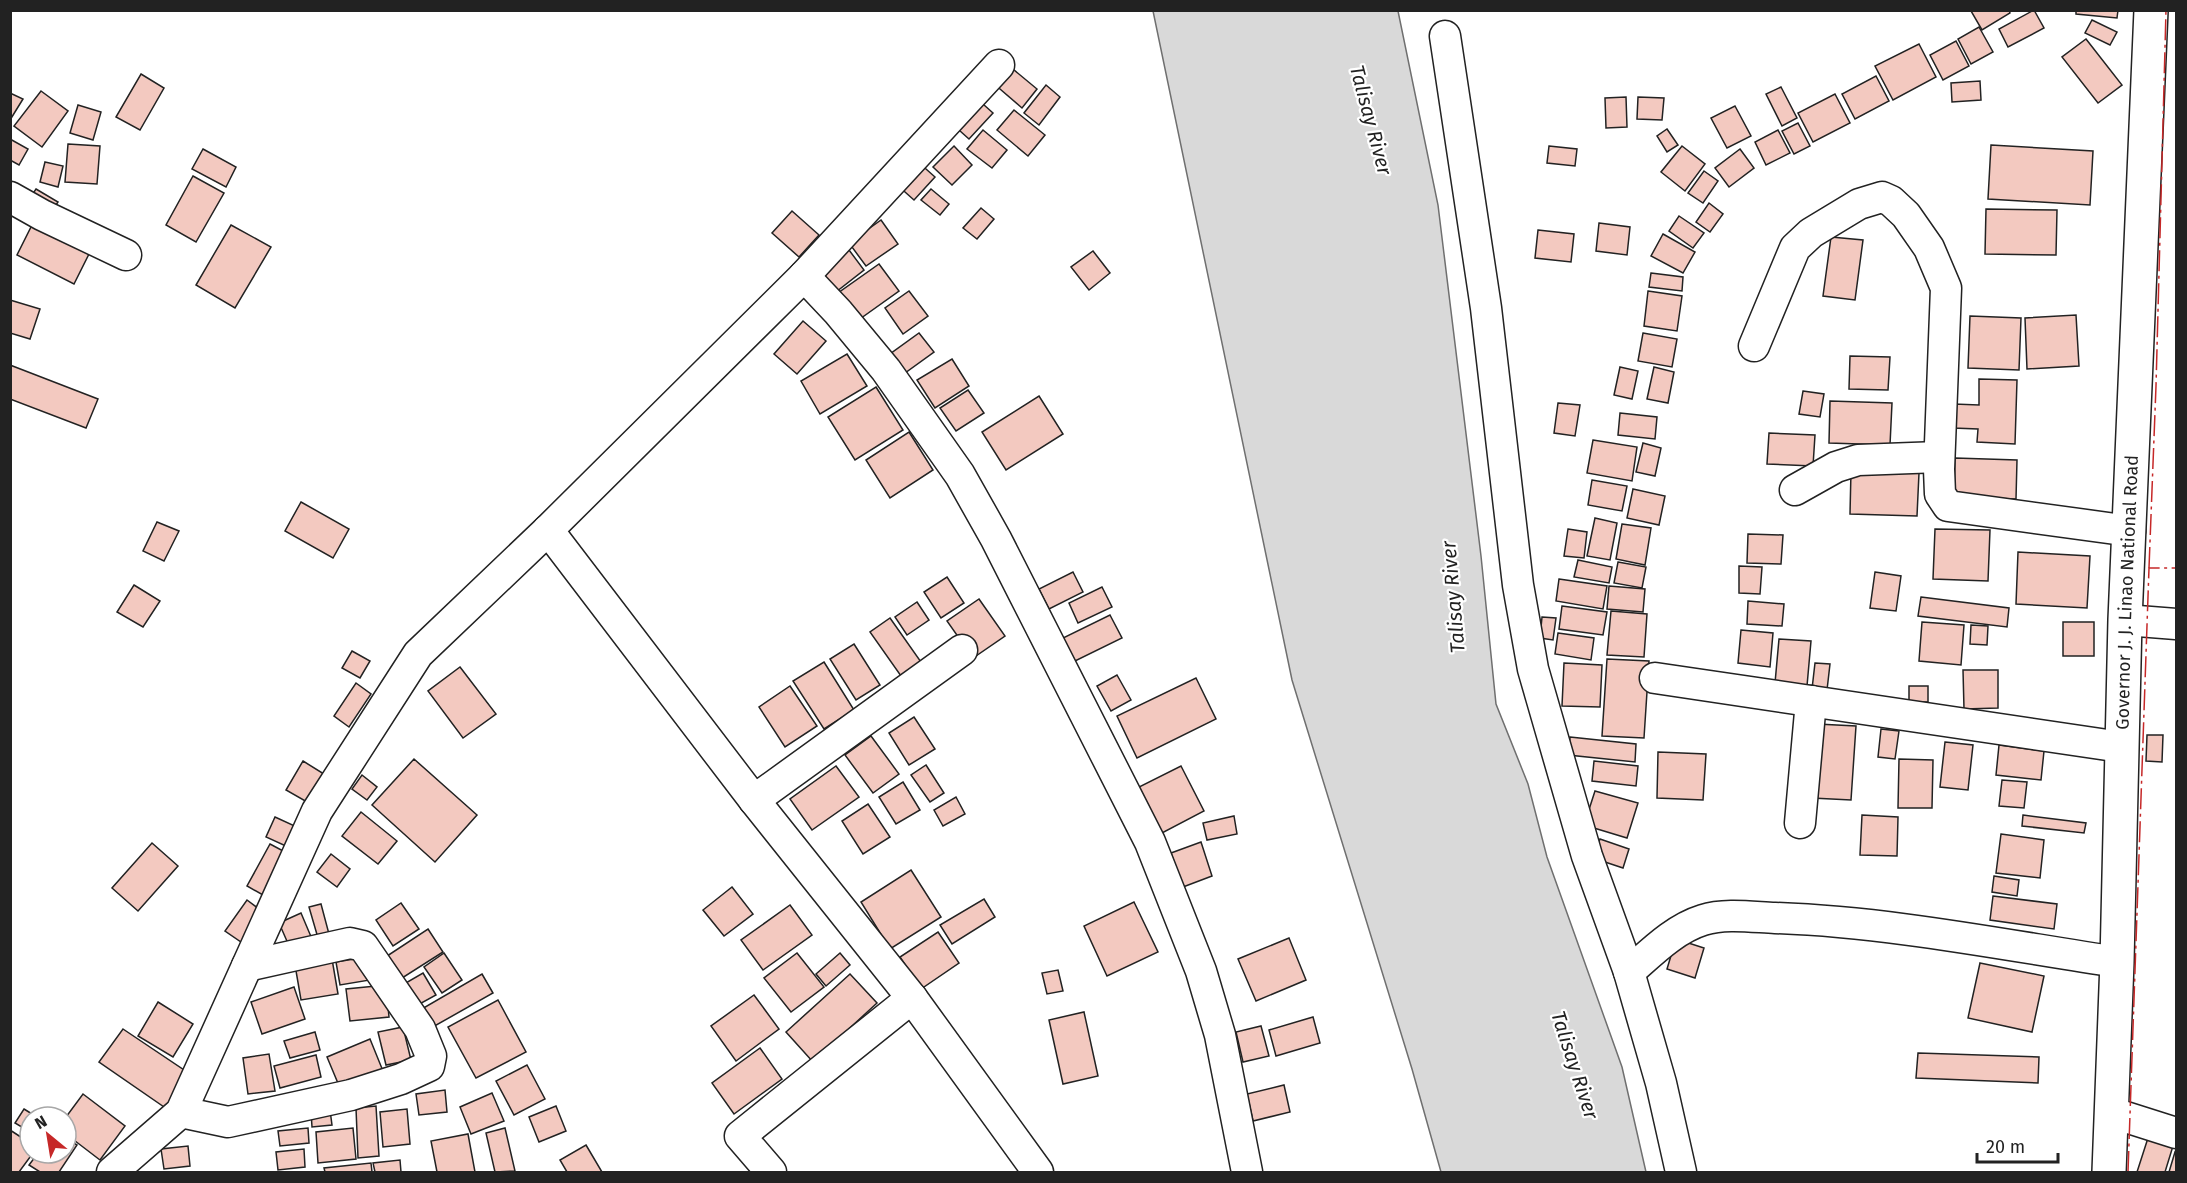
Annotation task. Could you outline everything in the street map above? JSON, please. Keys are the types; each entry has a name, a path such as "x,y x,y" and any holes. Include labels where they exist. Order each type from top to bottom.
{"main road":[{"name":"Governor J. J. Linao National Road","path":"2109,1173 2113,1113 2125,620 2151,10"}],"street":[{"path":"1445,36 1486,308 1518,585 1533,669 1583,846 1629,972 1661,1083 1682,1173"},
{"path":"112,1173 181,1112 317,811 418,654 548,530 804,276 999,65"},
{"path":"10,197 126,255"},
{"path":"1754,346 1795,248 1811,233 1858,204 1882,197 1892,201 1906,215 1929,248 1946,288 1939,457 1940,494 1948,507 2130,531"},
{"path":"804,276 838,312 886,370 960,475 996,539 1150,842 1201,971 1220,1035 1247,1173"},
{"path":"1795,490 1836,467 1858,460 1939,457"},
{"path":"548,530 754,800 912,998 1038,1173"},
{"path":"2125,620 2176,624"},
{"path":"754,800 962,650"},
{"path":"1655,678 2121,747"},
{"path":"1800,823 1811,701"},
{"path":"1629,972 1674,934 1687,926 1704,919 1731,916 1805,919 1885,927 2117,962"},
{"path":"181,1112 228,1122 351,1095 401,1079 429,1066 431,1056 420,1029 363,946 350,943 247,966"},
{"path":"771,1173 740,1136 912,998"},
{"path":"2113,1113 2176,1133"}],"water":[{"name":"Talisay River","path":"1153,11 1398,11 1438,205 1481,556 1496,704 1528,784 1547,857 1622,1067 1646,1172 1441,1172 1412,1069 1292,680"}],"building":[{"path":"2009,10 2010,13 1982,30 1971,11"},
{"path":"2034,10 2044,28 2008,47 1999,29"},
{"path":"2076,10 2118,10 2117,18 2076,14"},
{"path":"2092,20 2117,32 2110,45 2085,33"},
{"path":"1979,27 1993,52 1971,64 1958,39"},
{"path":"2086,39 2122,85 2098,103 2062,57"},
{"path":"1956,41 1969,66 1943,80 1930,55"},
{"path":"1919,44 1936,77 1893,100 1875,66"},
{"path":"1008,65 1037,89 1022,108 993,83"},
{"path":"141,74 164,88 140,130 116,117"},
{"path":"1876,76 1889,101 1855,119 1842,94"},
{"path":"1980,81 1981,100 1952,102 1951,83"},
{"path":"1046,85 1060,97 1039,125 1024,113"},
{"path":"1781,87 1797,118 1782,126 1766,94"},
{"path":"41,91 68,111 42,147 14,126"},
{"path":"10,93 23,99 10,120"},
{"path":"1835,94 1850,123 1813,142 1798,113"},
{"path":"974,96 993,113 969,139 950,122"},
{"path":"1626,97 1627,127 1606,128 1605,98"},
{"path":"1638,97 1664,98 1662,120 1637,119"},
{"path":"78,105 101,112 93,140 70,133"},
{"path":"1735,106 1751,136 1727,148 1711,118"},
{"path":"1014,110 1045,135 1028,156 997,130"},
{"path":"1798,123 1810,146 1794,154 1782,131"},
{"path":"1667,129 1678,145 1667,152 1657,136"},
{"path":"983,130 1007,150 992,168 967,149"},
{"path":"1778,130 1790,153 1766,165 1755,142"},
{"path":"10,139 28,149 19,165 10,160"},
{"path":"68,144 100,146 97,184 65,182"},
{"path":"1991,145 2093,151 2090,205 1988,199"},
{"path":"954,146 972,165 952,185 933,167"},
{"path":"1549,146 1577,149 1575,166 1547,163"},
{"path":"1682,146 1705,164 1685,191 1661,172"},
{"path":"203,149 236,167 226,187 192,169"},
{"path":"1740,149 1754,168 1729,187 1715,168"},
{"path":"917,161 935,177 914,200 896,184"},
{"path":"45,162 63,166 58,187 40,182"},
{"path":"1704,171 1718,181 1703,203 1688,193"},
{"path":"193,176 224,193 196,242 166,225"},
{"path":"36,189 58,202 52,211 30,198"},
{"path":"931,189 949,204 940,215 921,200"},
{"path":"1709,203 1723,214 1710,232 1696,222"},
{"path":"981,208 994,219 977,239 963,228"},
{"path":"1986,209 2057,210 2056,255 1985,254"},
{"path":"792,211 819,235 799,257 772,233"},
{"path":"1679,216 1704,233 1693,248 1669,231"},
{"path":"881,220 898,244 866,266 849,243"},
{"path":"33,223 90,252 74,284 17,255"},
{"path":"1599,223 1630,227 1627,255 1596,251"},
{"path":"231,225 271,247 235,308 196,285"},
{"path":"1538,230 1574,234 1571,262 1535,258"},
{"path":"1663,234 1695,252 1683,273 1651,256"},
{"path":"1831,237 1863,240 1855,300 1823,296"},
{"path":"846,246 864,270 827,299 809,275"},
{"path":"1093,251 1110,273 1089,290 1071,267"},
{"path":"879,264 899,291 857,321 838,293"},
{"path":"1651,273 1683,277 1682,291 1649,287"},
{"path":"909,291 928,316 903,334 885,308"},
{"path":"1648,291 1682,296 1677,331 1644,326"},
{"path":"10,300 40,309 30,339 10,333"},
{"path":"2076,315 2079,366 2027,369 2025,318"},
{"path":"1970,316 2021,318 2019,370 1968,368"},
{"path":"803,321 826,341 797,374 774,354"},
{"path":"919,333 934,352 905,373 890,354"},
{"path":"1643,333 1677,339 1672,367 1638,361"},
{"path":"847,354 867,386 820,414 801,381"},
{"path":"1850,356 1890,357 1888,390 1849,389"},
{"path":"952,359 969,386 935,408 917,380"},
{"path":"10,365 98,399 86,428 10,399"},
{"path":"1620,367 1638,371 1632,399 1614,395"},
{"path":"1654,367 1674,372 1668,403 1647,399"},
{"path":"1979,379 2017,380 2015,444 1977,442 1978,429 1953,428 1954,404 1979,405"},
{"path":"876,387 903,430 855,460 828,417"},
{"path":"968,390 984,413 956,431 940,408"},
{"path":"1803,391 1824,394 1820,417 1799,414"},
{"path":"1039,396 1063,434 1006,470 982,432"},
{"path":"1830,401 1892,403 1890,445 1829,443"},
{"path":"1558,403 1580,405 1575,436 1554,433"},
{"path":"1620,413 1657,417 1655,439 1618,435"},
{"path":"909,432 933,470 890,498 866,460"},
{"path":"1769,433 1815,435 1813,466 1767,464"},
{"path":"1593,440 1637,447 1632,481 1587,473"},
{"path":"1643,443 1661,448 1655,476 1636,472"},
{"path":"1955,458 2017,460 2016,499 1954,497"},
{"path":"1851,471 1919,473 1917,516 1850,514"},
{"path":"1592,480 1627,486 1622,511 1588,505"},
{"path":"1633,489 1665,496 1659,525 1627,518"},
{"path":"301,502 349,529 333,558 285,531"},
{"path":"1595,518 1617,523 1610,560 1587,556"},
{"path":"157,522 179,531 164,561 143,551"},
{"path":"1622,524 1651,528 1645,565 1616,559"},
{"path":"1568,529 1587,532 1584,558 1564,556"},
{"path":"1935,529 1990,530 1988,581 1933,579"},
{"path":"1748,534 1783,535 1781,564 1747,563"},
{"path":"2018,552 2090,556 2087,608 2016,604"},
{"path":"1578,560 1612,567 1609,583 1574,577"},
{"path":"1618,562 1646,567 1642,588 1614,583"},
{"path":"1739,566 1762,567 1760,594 1739,593"},
{"path":"1073,572 1083,592 1049,609 1039,589"},
{"path":"1875,572 1901,576 1896,611 1870,608"},
{"path":"947,577 964,603 941,618 924,592"},
{"path":"1559,579 1607,586 1603,609 1556,601"},
{"path":"134,585 160,601 143,627 117,612"},
{"path":"1609,586 1645,589 1643,612 1607,609"},
{"path":"1102,587 1112,607 1078,623 1069,603"},
{"path":"1921,597 2009,608 2007,627 1918,616"},
{"path":"979,599 1005,636 973,658 947,621"},
{"path":"1748,601 1784,604 1782,626 1747,624"},
{"path":"917,602 929,620 907,635 895,617"},
{"path":"1562,606 1607,612 1603,635 1559,629"},
{"path":"1611,611 1647,614 1644,657 1607,655"},
{"path":"1110,615 1122,638 1075,661 1063,638"},
{"path":"1542,617 1556,618 1553,640 1540,638"},
{"path":"890,618 921,662 901,676 870,632"},
{"path":"1922,622 1964,625 1961,665 1919,661"},
{"path":"2063,622 2094,622 2094,656 2063,656"},
{"path":"1971,625 1988,626 1987,645 1970,644"},
{"path":"1741,630 1773,633 1770,667 1738,663"},
{"path":"1558,633 1594,638 1591,660 1555,654"},
{"path":"1779,639 1811,641 1807,686 1775,683"},
{"path":"854,644 880,685 856,700 830,659"},
{"path":"352,651 370,661 360,678 342,668"},
{"path":"1607,659 1649,661 1644,738 1602,736"},
{"path":"824,662 854,710 824,729 793,681"},
{"path":"1564,663 1602,665 1600,707 1562,706"},
{"path":"1815,663 1830,664 1827,690 1812,689"},
{"path":"460,667 496,714 463,738 428,691"},
{"path":"1963,670 1998,670 1998,708 1964,709"},
{"path":"1117,675 1131,700 1111,711 1097,686"},
{"path":"1196,678 1216,719 1137,758 1117,716"},
{"path":"356,683 371,694 349,727 334,716"},
{"path":"790,686 817,726 785,747 759,707"},
{"path":"1909,686 1928,686 1928,702 1909,702"},
{"path":"914,717 935,749 909,765 889,733"},
{"path":"1817,724 1856,726 1851,800 1812,798"},
{"path":"1881,729 1899,731 1895,759 1878,757"},
{"path":"2147,735 2163,735 2162,762 2146,761"},
{"path":"871,736 899,774 873,793 845,755"},
{"path":"1570,737 1636,744 1635,762 1568,755"},
{"path":"1945,742 1973,745 1968,790 1940,787"},
{"path":"1999,745 2044,751 2041,780 1996,775"},
{"path":"1658,752 1706,754 1703,800 1657,798"},
{"path":"414,759 477,815 435,862 372,805"},
{"path":"1899,759 1933,760 1932,808 1898,808"},
{"path":"303,761 324,774 307,802 286,790"},
{"path":"1594,761 1638,766 1636,786 1592,781"},
{"path":"926,765 944,793 930,802 911,775"},
{"path":"836,766 859,797 812,830 790,799"},
{"path":"1181,766 1204,811 1162,833 1139,787"},
{"path":"362,775 377,787 367,800 352,789"},
{"path":"2002,780 2027,782 2024,808 1999,806"},
{"path":"903,782 920,810 896,824 879,797"},
{"path":"1595,791 1638,803 1627,838 1584,825"},
{"path":"956,797 965,814 943,826 934,810"},
{"path":"868,804 890,837 863,854 842,821"},
{"path":"361,812 397,841 378,864 342,836"},
{"path":"1862,815 1898,817 1897,856 1860,855"},
{"path":"2023,815 2086,823 2084,833 2022,826"},
{"path":"1234,816 1237,834 1207,840 1203,823"},
{"path":"275,817 297,827 288,847 266,837"},
{"path":"2001,834 2044,840 2040,878 1996,873"},
{"path":"1600,839 1629,849 1623,868 1593,858"},
{"path":"1201,842 1212,876 1183,887 1171,853"},
{"path":"152,843 178,866 138,911 112,888"},
{"path":"270,844 287,853 263,895 247,886"},
{"path":"331,854 350,869 337,887 317,872"},
{"path":"911,870 941,917 890,949 861,902"},
{"path":"1994,876 2019,880 2017,896 1992,892"},
{"path":"732,887 753,914 724,936 703,910"},
{"path":"1993,896 2057,904 2054,929 1990,920"},
{"path":"984,899 995,917 952,944 940,925"},
{"path":"247,900 263,912 241,942 225,931"},
{"path":"1134,902 1158,952 1107,976 1084,926"},
{"path":"401,903 419,929 393,946 376,920"},
{"path":"321,904 329,934 318,938 309,907"},
{"path":"790,905 812,935 763,970 741,940"},
{"path":"301,913 312,939 290,948 279,923"},
{"path":"428,929 443,952 399,980 384,958"},
{"path":"938,932 959,963 921,989 900,957"},
{"path":"1289,938 1306,980 1256,1001 1238,959"},
{"path":"1676,939 1704,948 1695,978 1667,969"},
{"path":"444,953 462,980 442,993 424,967"},
{"path":"797,953 824,987 791,1012 764,978"},
{"path":"840,953 850,965 826,986 816,974"},
{"path":"366,957 370,980 340,985 336,962"},
{"path":"332,959 338,994 301,1000 295,965"},
{"path":"1980,963 2044,976 2032,1032 1968,1018"},
{"path":"1058,970 1063,991 1047,994 1042,973"},
{"path":"423,973 436,995 416,1006 404,984"},
{"path":"482,974 493,993 431,1028 420,1010"},
{"path":"850,974 877,1003 813,1062 786,1032"},
{"path":"386,985 389,1017 350,1021 346,989"},
{"path":"294,987 305,1019 262,1034 251,1002"},
{"path":"754,995 779,1029 736,1061 711,1026"},
{"path":"498,1000 526,1052 476,1078 448,1027"},
{"path":"158,1002 193,1024 173,1057 138,1036"},
{"path":"1084,1012 1098,1076 1063,1084 1049,1020"},
{"path":"1313,1017 1320,1043 1276,1056 1269,1030"},
{"path":"1261,1026 1269,1056 1243,1062 1236,1032"},
{"path":"403,1027 411,1060 386,1065 378,1032"},
{"path":"123,1029 190,1074 167,1109 99,1062"},
{"path":"315,1032 320,1050 290,1058 284,1041"},
{"path":"370,1039 383,1071 340,1088 327,1057"},
{"path":"760,1048 782,1079 734,1114 712,1083"},
{"path":"1918,1053 2039,1057 2038,1083 1916,1078"},
{"path":"269,1054 275,1091 248,1094 243,1058"},
{"path":"316,1055 321,1077 280,1088 274,1066"},
{"path":"527,1065 545,1099 514,1115 496,1081"},
{"path":"1284,1085 1290,1112 1253,1121 1247,1094"},
{"path":"445,1090 447,1112 419,1115 416,1094"},
{"path":"492,1093 504,1121 471,1134 460,1107"},
{"path":"83,1094 125,1126 100,1160 78,1143 78,1105 75,1105"},
{"path":"376,1106 379,1156 358,1158 356,1108"},
{"path":"556,1106 566,1131 539,1142 529,1117"},
{"path":"407,1109 410,1144 383,1147 380,1112"},
{"path":"330,1110 332,1125 312,1127 311,1112"},
{"path":"308,1128 309,1143 280,1146 278,1131"},
{"path":"353,1128 356,1159 318,1163 316,1132"},
{"path":"505,1128 515,1171 495,1172 486,1133"},
{"path":"10,1130 18,1135 18,1165 24,1165 19,1172 10,1172"},
{"path":"468,1134 475,1172 437,1172 431,1141"},
{"path":"2148,1138 2173,1146 2165,1172 2137,1172"},
{"path":"586,1145 602,1172 567,1172 560,1160"},
{"path":"188,1146 190,1166 164,1169 161,1149"},
{"path":"304,1149 305,1167 278,1170 276,1152"},
{"path":"2175,1152 2176,1172 2169,1172"},
{"path":"400,1160 401,1172 375,1172 373,1163"},
{"path":"371,1163 372,1172 325,1172 324,1168"},
{"path":"29,1165 64,1165 59,1172 40,1172"}],"power":[{"path":"2149,568 2166,10"},
{"path":"2128,1172 2149,568 2176,568"}]}
